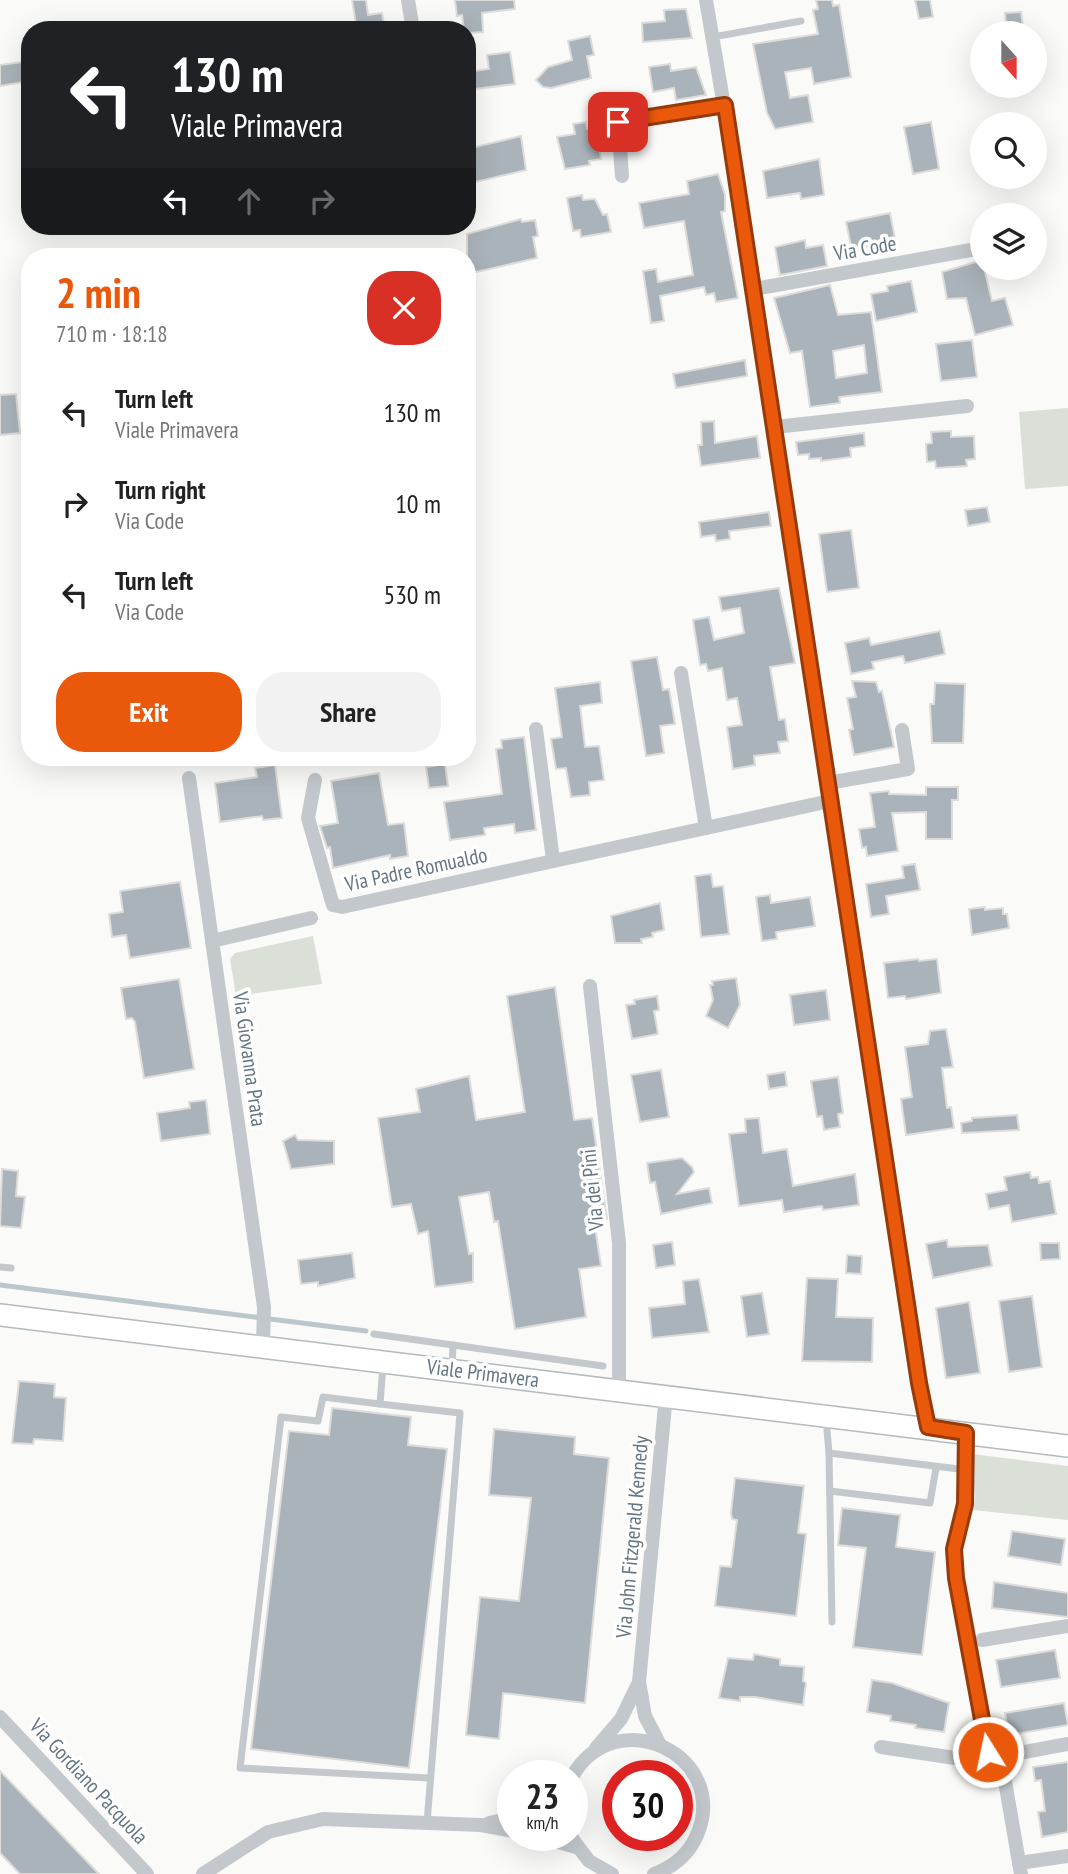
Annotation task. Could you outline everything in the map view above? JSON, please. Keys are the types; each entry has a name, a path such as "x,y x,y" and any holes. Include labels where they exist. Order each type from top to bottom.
{"main road":[{"name":"Viale Primavera","path":"0,1314 263,1341 384,1361 1068,1446"}],"street":[{"path":"408,0 412,21"},
{"path":"706,0 755,289 830,801 928,1427"},
{"path":"622,176 618,122 725,105"},
{"name":"Via Code","path":"755,289 970,250"},
{"path":"775,427 967,406"},
{"path":"681,673 706,828"},
{"path":"536,729 553,860"},
{"path":"828,783 908,769 902,730"},
{"name":"Via Giovanna Prata","path":"189,778 264,1307 263,1341"},
{"name":"Via Padre Romualdo","path":"315,780 307,818 333,905 342,907 830,801"},
{"path":"212,941 311,918"},
{"name":"Via dei Pini","path":"590,986 619,1242 619,1390"},
{"name":"Via John Fitzgerald Kennedy","path":"660,1745 645,1716 639,1682 667,1395"},
{"path":"881,1747 982,1762 988,1752 956,1578 954,1549 965,1504 966,1433"},
{"path":"982,1640 1068,1626"},
{"name":"Via John Fitzgerald Kennedy","path":"587,1760 621,1719 639,1682"},
{"name":"Via Gordiano Pacquola","path":"0,1717 147,1874"},
{"name":"Via John Fitzgerald Kennedy","path":"591,1755 607,1745 625,1740 660,1745 677,1755 692,1771 700,1790 702,1813 699,1831 688,1851 675,1864 655,1874"},
{"path":"1068,1744 1008,1755 1002,1763 1020,1869 1068,1856"},
{"path":"203,1874 268,1832 323,1819 497,1828"},
{"path":"481,1825 497,1822"},
{"path":"583,1851 604,1872"}],"lane":[{"path":"712,37 801,21"},
{"path":"0,1267 11,1268"},
{"path":"374,1334 603,1366"},
{"path":"452,1369 453,1345"},
{"path":"555,1382 556,1359"},
{"path":"380,1404 384,1361"},
{"path":"427,1825 460,1413 323,1397 318,1421 281,1416 240,1768 429,1778"},
{"path":"826,1415 832,1622"},
{"path":"829,1453 967,1470"},
{"path":"830,1490 930,1503 936,1468"}],"shaded area":[{"path":"1068,408 1068,486 1025,489 1019,412"},
{"path":"313,936 322,984 236,996 230,959 235,953"},
{"path":"972,1454 1068,1466 1068,1520 973,1510 975,1498"}],"building":[{"path":"352,0 366,0 368,15 382,13 383,21 356,21"},
{"path":"455,0 514,0 515,9 482,13 483,32 476,32 476,21 463,21 462,15 457,16"},
{"path":"816,0 832,0 833,6 839,5 851,77 814,84 811,68 785,72 790,98 808,95 813,122 775,129 767,113 753,44 818,34 813,10 818,9"},
{"path":"915,0 930,0 933,17 919,19"},
{"path":"686,9 692,38 643,42 642,23 665,21 664,10"},
{"path":"1021,12 1022,21 1006,21 1005,13"},
{"path":"590,36 594,55 587,56 591,78 551,88 543,87 536,80 548,67 572,60 568,41"},
{"path":"510,52 515,84 476,89 476,71 489,69 487,55"},
{"path":"21,62 21,82 0,86 0,65"},
{"path":"670,64 671,71 696,67 706,95 676,100 674,88 653,92 649,67"},
{"path":"586,122 587,129 593,129 594,139 598,138 601,159 589,161 590,165 565,169 557,137 575,134 573,124"},
{"path":"931,122 939,169 913,174 904,127"},
{"path":"521,136 526,170 476,182 476,147"},
{"path":"819,159 824,195 801,199 800,193 767,198 763,171"},
{"path":"718,174 725,195 725,211 721,212 738,298 716,302 714,293 706,295 704,287 660,296 664,321 651,323 643,271 656,269 658,282 693,275 684,221 644,228 639,203 689,194 687,181"},
{"path":"582,195 583,200 595,199 603,215 607,214 611,232 581,237 580,230 573,231 567,198"},
{"path":"890,213 896,244 852,251 846,222"},
{"path":"521,219 522,222 535,220 538,236 533,237 537,258 476,272 476,248 467,248 467,235 476,235 476,232"},
{"path":"805,240 806,248 823,245 827,266 780,275 775,247"},
{"path":"970,264 970,280 987,280 992,301 1005,298 1013,325 975,335 966,298 947,299 942,272"},
{"path":"911,281 917,312 876,321 871,294 888,291 887,286"},
{"path":"830,285 838,315 871,312 882,392 839,397 840,403 810,407 802,351 790,353 774,298","holes":["864,345 867,373 836,378 833,351"]},
{"path":"972,340 977,377 941,381 936,344"},
{"path":"745,360 747,376 676,388 673,374"},
{"path":"16,394 20,433 0,435 0,395"},
{"path":"714,421 715,443 757,436 760,458 701,466 698,445 702,445 701,422"},
{"path":"951,431 951,437 974,436 975,459 966,460 967,466 936,468 935,461 927,462 926,444 932,443 931,432"},
{"path":"864,433 865,446 850,448 851,457 821,461 821,458 809,459 809,454 798,455 796,442"},
{"path":"987,507 990,522 968,526 965,510"},
{"path":"769,512 771,526 729,531 730,539 716,541 715,535 701,537 699,522"},
{"path":"851,530 859,588 827,592 819,534"},
{"path":"779,588 795,663 770,667 779,720 785,719 788,741 778,742 780,753 754,756 755,765 733,769 727,727 742,725 737,698 727,700 722,668 708,671 706,664 700,665 693,620 709,617 714,640 744,633 740,608 722,611 719,597"},
{"path":"940,631 945,654 905,663 903,656 872,662 874,669 851,674 845,643 869,638 871,645"},
{"path":"657,657 663,690 669,689 675,724 660,726 664,753 646,756 631,661"},
{"path":"852,681 876,682 879,692 882,691 894,747 854,755 849,730 853,729 847,698 856,697"},
{"path":"600,682 602,703 580,706 585,747 599,746 604,780 589,782 590,795 571,797 566,768 556,769 551,739 562,737 555,688"},
{"path":"935,683 965,684 963,743 932,743 930,704 934,704"},
{"path":"524,737 536,830 515,833 514,824 484,828 485,835 450,840 444,802 502,794 496,749 502,748 501,740"},
{"path":"275,766 282,818 263,820 262,816 220,822 215,783 257,777 255,768"},
{"path":"445,766 448,786 429,788 426,767"},
{"path":"379,773 388,825 404,823 408,856 390,859 390,855 333,868 330,847 327,848 320,826 338,823 331,781"},
{"path":"926,787 958,787 958,800 952,800 952,839 926,839 926,812 892,813 898,851 867,856 866,847 862,848 859,829 875,827 870,793 889,791 889,794 926,795"},
{"path":"915,864 920,890 886,896 889,914 871,917 866,884 904,878 902,866"},
{"path":"711,874 713,887 723,886 729,934 701,937 695,876"},
{"path":"180,882 191,948 130,958 126,935 112,937 109,914 123,912 120,891"},
{"path":"770,895 771,903 810,897 815,926 776,932 777,939 762,941 756,897"},
{"path":"660,903 664,930 652,933 653,937 641,939 642,943 615,943 611,916"},
{"path":"985,907 985,910 1003,908 1003,914 1007,914 1009,928 972,935 969,909"},
{"path":"937,959 941,993 906,999 905,996 888,998 884,963"},
{"path":"736,978 740,1005 728,1028 706,1016 713,1000 710,985 713,985 712,981"},
{"path":"179,979 194,1069 144,1078 135,1022 132,1018 126,1019 121,988"},
{"path":"555,987 574,1120 592,1118 607,1219 594,1221 601,1266 579,1269 586,1317 515,1329 498,1221 494,1222 489,1192 459,1197 469,1254 473,1253 473,1282 435,1287 428,1231 418,1234 411,1204 392,1207 378,1118 420,1112 416,1089 469,1076 476,1120 525,1112 507,996"},
{"path":"826,990 830,1020 794,1025 790,995"},
{"path":"657,996 659,1010 654,1011 658,1034 632,1039 626,1005 635,1004 634,1000"},
{"path":"946,1029 953,1067 942,1068 947,1108 951,1107 954,1128 906,1135 901,1099 912,1097 905,1047 928,1044 930,1031"},
{"path":"661,1070 669,1117 640,1122 631,1075"},
{"path":"785,1072 787,1086 769,1089 767,1075"},
{"path":"838,1077 843,1113 838,1114 840,1127 824,1130 822,1116 817,1117 811,1081"},
{"path":"206,1100 210,1134 161,1141 157,1113 190,1108 189,1102"},
{"path":"1017,1115 1019,1130 962,1133 961,1123 972,1121 972,1118"},
{"path":"759,1118 763,1153 787,1149 793,1186 855,1174 859,1205 823,1210 822,1206 784,1212 782,1200 739,1206 729,1134 746,1132 745,1119"},
{"path":"295,1135 298,1140 334,1141 334,1164 291,1169 283,1141"},
{"path":"682,1158 694,1172 677,1194 709,1188 712,1203 661,1214 655,1182 650,1183 647,1163"},
{"path":"2,1169 18,1171 16,1196 25,1197 21,1228 0,1226"},
{"path":"1030,1172 1031,1178 1038,1177 1039,1183 1050,1181 1056,1214 1012,1222 1009,1205 989,1209 986,1194 1007,1190 1004,1177"},
{"path":"947,1240 948,1247 988,1245 992,1266 933,1278 926,1244"},
{"path":"672,1242 675,1265 656,1268 653,1245"},
{"path":"1040,1243 1059,1243 1060,1259 1041,1260"},
{"path":"352,1253 355,1278 318,1286 318,1282 301,1284 298,1260"},
{"path":"847,1255 862,1256 861,1274 846,1273"},
{"path":"807,1278 838,1279 836,1317 873,1318 872,1362 802,1361"},
{"path":"699,1279 709,1332 652,1338 649,1308 685,1304 683,1281"},
{"path":"762,1293 769,1334 747,1337 741,1296"},
{"path":"1032,1296 1042,1367 1009,1372 999,1301"},
{"path":"969,1302 980,1373 946,1378 936,1308"},
{"path":"19,1381 55,1384 54,1397 66,1398 63,1441 34,1439 33,1444 12,1443"},
{"path":"332,1408 411,1417 408,1445 447,1449 409,1768 251,1749 289,1431 329,1435"},
{"path":"494,1429 575,1437 574,1454 609,1458 585,1703 503,1693 499,1739 466,1735 480,1597 519,1601 531,1498 489,1495"},
{"path":"735,1478 804,1486 798,1533 806,1534 796,1616 715,1606 720,1566 731,1567 737,1520 732,1519 731,1513"},
{"path":"842,1508 900,1515 896,1547 935,1552 922,1655 853,1647 866,1548 838,1545"},
{"path":"1012,1531 1065,1539 1061,1565 1008,1556"},
{"path":"994,1582 1068,1593 1068,1617 992,1608"},
{"path":"1055,1650 1060,1678 1001,1687 996,1660"},
{"path":"754,1654 780,1659 780,1665 804,1667 803,1681 806,1683 803,1705 755,1697 740,1697 740,1701 719,1698 728,1658 753,1660"},
{"path":"872,1680 892,1683 949,1703 944,1732 915,1728 916,1725 890,1721 891,1716 867,1712"},
{"path":"1064,1703 1068,1725 1009,1735 1005,1713"},
{"path":"1068,1762 1068,1832 1042,1837 1038,1812 1045,1811 1041,1780 1035,1781 1033,1767"},
{"path":"0,1771 99,1874 20,1874 0,1853"}],"waterway":[{"path":"0,1285 366,1331"}],"route":[{"path":"618,122 725,105 755,289 830,801 882,1122 919,1383 928,1427 966,1433 965,1504 954,1549 956,1578 988,1752"}]}
